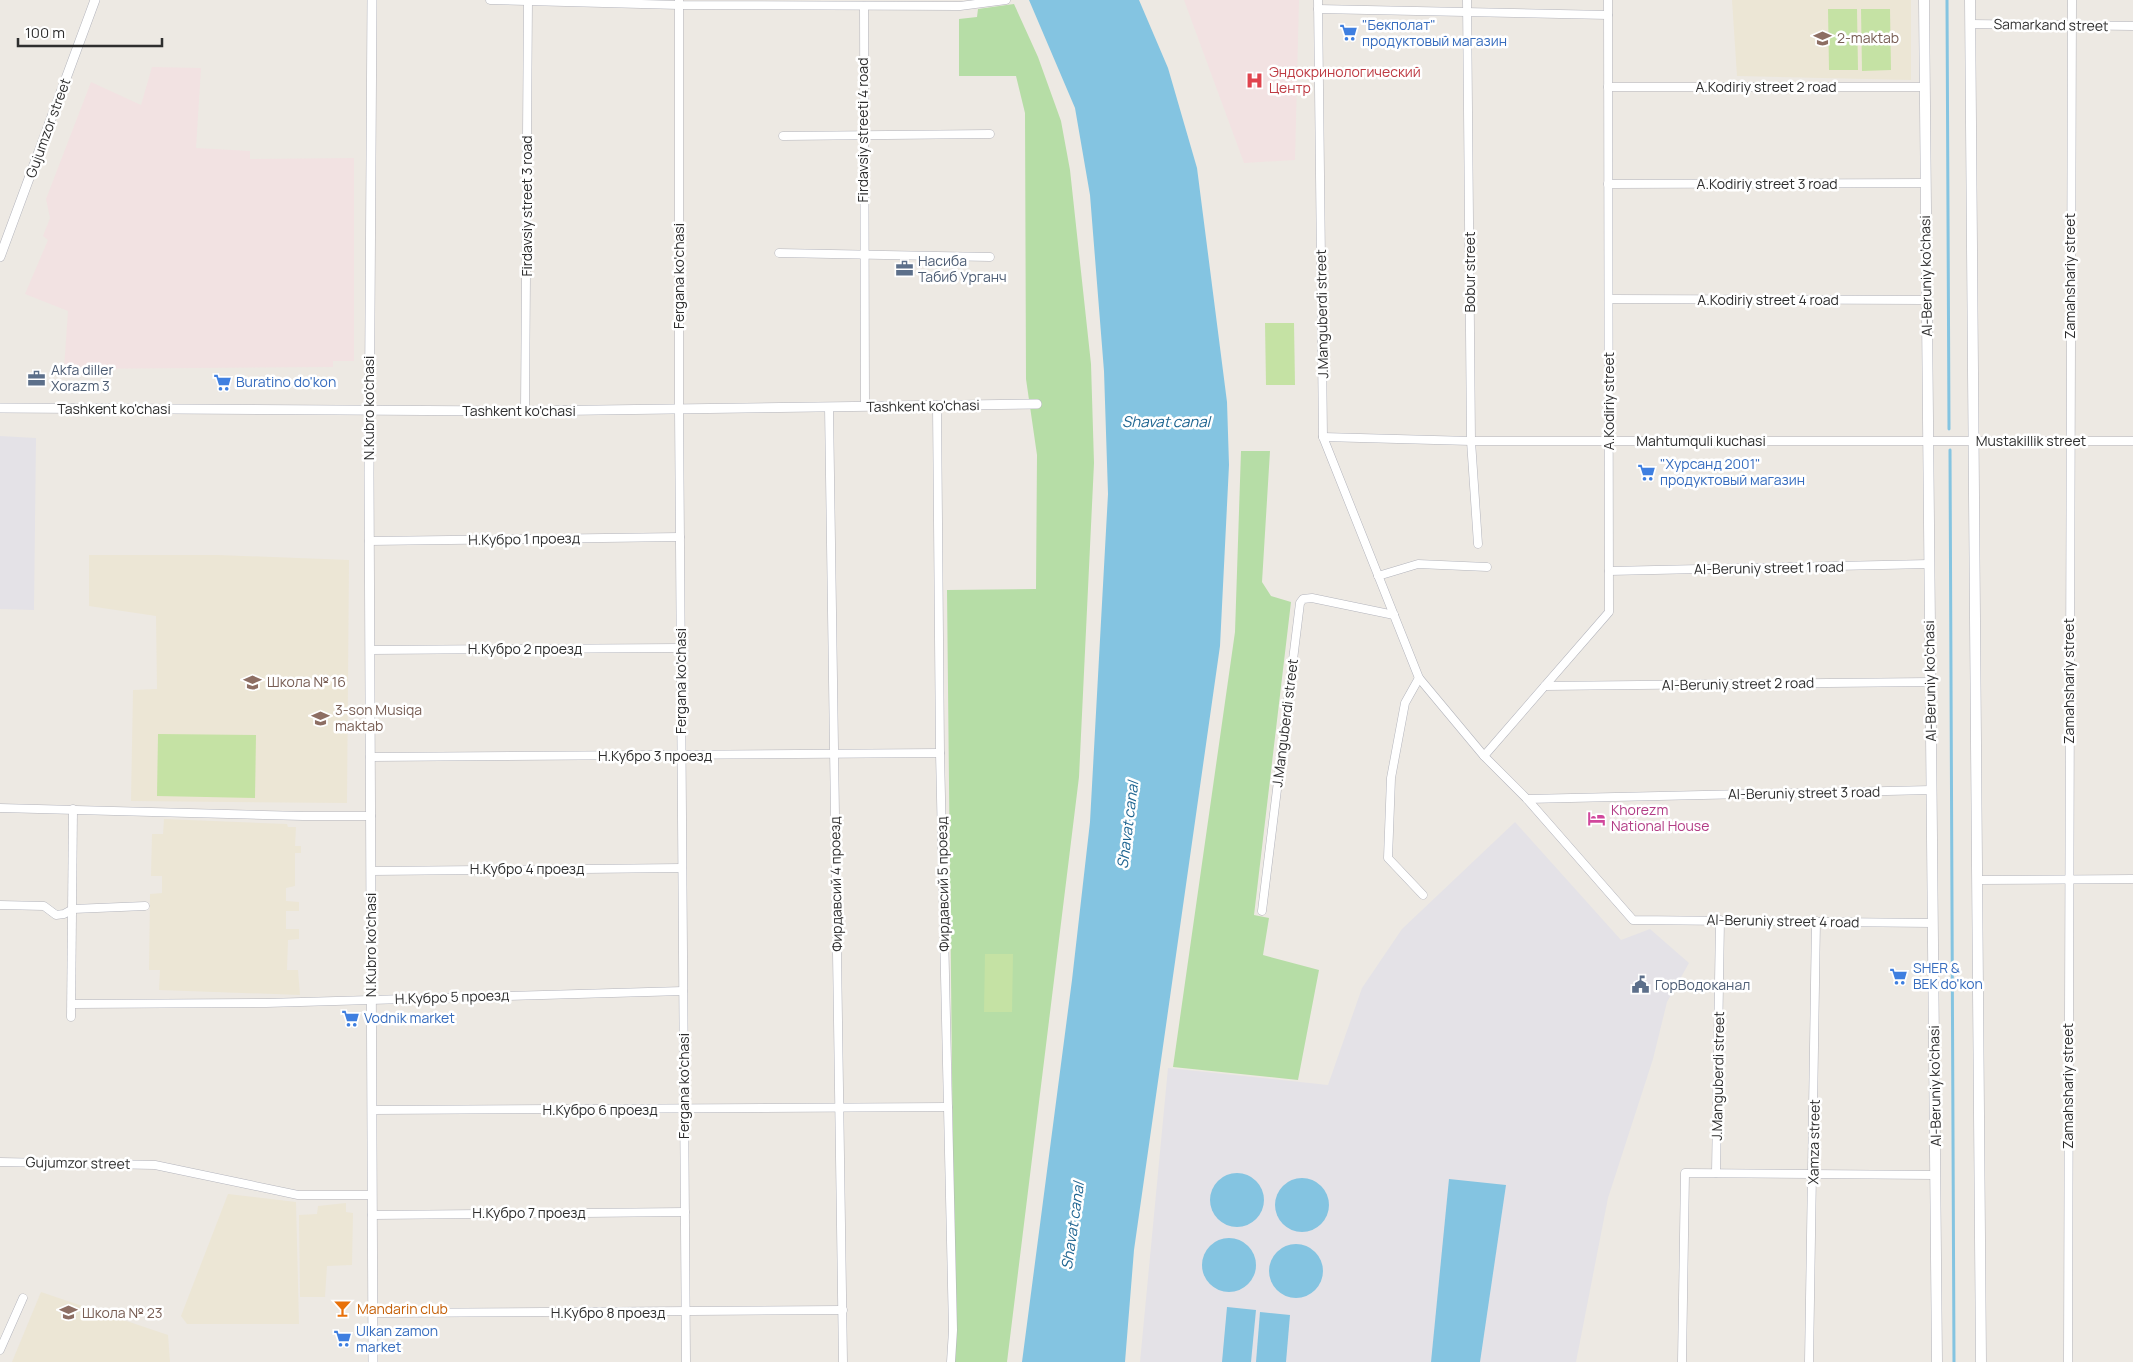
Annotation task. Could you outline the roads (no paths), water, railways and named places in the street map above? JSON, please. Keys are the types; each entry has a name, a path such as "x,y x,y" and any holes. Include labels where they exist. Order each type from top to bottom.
{"main road":[{"name":"Al-Beruniy ko’chasi","path":"1924,0 1937,1362"},
{"path":"1970,0 1981,1362"}],"street":[{"name":"Gujumzor street","path":"0,256 95,0"},
{"name":"N.Kubro ko'chasi","path":"372,0 369,541 373,1362"},
{"path":"490,0 864,6 960,6 1006,0"},
{"name":"J.Manguberdi street","path":"1318,0 1323,437 1419,678 1484,756 1527,799 1633,920"},
{"name":"Bobur street","path":"1467,0 1471,441 1478,544"},
{"name":"A.Kodiriy street","path":"1484,756 1608,612 1610,441 1608,0"},
{"name":"Zamahshariy street","path":"2068,1362 2072,0"},
{"name":"Firdavsiy street 3 road","path":"526,411 528,1"},
{"name":"Fergana ko'chasi","path":"679,2 679,409 686,1362"},
{"name":"Firdavsiy streeti 4 road","path":"864,6 863,255 865,406"},
{"path":"1318,9 1468,14 1608,15"},
{"name":"Samarkand street","path":"1970,24 2133,26"},
{"name":"A.Kodiriy street 2 road","path":"1608,87 1925,87"},
{"path":"782,136 863,137 990,134"},
{"name":"A.Kodiriy street 3 road","path":"1608,184 1925,183"},
{"path":"779,253 990,257"},
{"name":"A.Kodiriy street 4 road","path":"1609,299 1927,300"},
{"name":"Tashkent ko'chasi","path":"0,408 526,411 1037,404"},
{"name":"Фирдавсий 5 проезд","path":"937,406 940,753 948,1107 951,1362"},
{"name":"Фирдавсий 4 проезд","path":"829,407 843,1362"},
{"name":"Mahtumquli kuchasi","path":"1323,437 1471,441 1928,440"},
{"name":"Mustakillik street","path":"1928,440 2133,441"},
{"name":"Н.Кубро 1 проезд","path":"369,541 680,537"},
{"path":"1378,576 1418,564 1487,567"},
{"name":"Al-Beruniy street 1 road","path":"1609,571 1929,564"},
{"name":"J.Manguberdi street","path":"1262,911 1300,603 1303,599 1312,598 1394,614"},
{"name":"Н.Кубро 2 проезд","path":"370,650 681,648"},
{"path":"1419,678 1405,704 1391,778 1388,858 1423,894"},
{"name":"Al-Beruniy street 2 road","path":"1545,686 1930,682"},
{"name":"Н.Кубро 3 проезд","path":"370,757 940,753"},
{"name":"Al-Beruniy street 3 road","path":"1527,799 1932,790"},
{"path":"0,808 371,816"},
{"path":"71,1017 73,809"},
{"name":"Н.Кубро 4 проезд","path":"371,870 682,868"},
{"path":"1977,880 2133,879"},
{"path":"0,905 44,906 56,915 72,909 145,906"},
{"name":"Al-Beruniy street 4 road","path":"1633,920 1933,923"},
{"name":"J.Manguberdi street","path":"1716,1173 1720,920"},
{"name":"Xamza street","path":"1809,1362 1816,921"},
{"name":"Н.Кубро 5 проезд","path":"72,1004 266,1003 683,991"},
{"name":"Н.Кубро 6 проезд","path":"372,1110 684,1110 948,1107"},
{"name":"Gujumzor street","path":"0,1162 155,1165 298,1195 372,1195"},
{"path":"1682,1362 1685,1172 1935,1175"},
{"name":"Н.Кубро 7 проезд","path":"372,1215 685,1212"},
{"path":"0,1350 23,1298"},
{"name":"Н.Кубро 8 проезд","path":"373,1313 843,1310"}],"water":[{"name":"Shavat canal","path":"1029,0 1139,0 1168,68 1197,168 1227,402 1229,465 1220,646 1134,1250 1125,1362 1022,1362 1072,980 1090,822 1108,494 1104,371 1090,195 1075,108"},
{"path":"1232,1173 1242,1173 1252,1177 1260,1185 1264,1200 1260,1215 1252,1223 1242,1227 1232,1227 1222,1223 1214,1215 1210,1205 1210,1195 1214,1185 1222,1177"},
{"path":"1297,1178 1307,1178 1317,1182 1325,1190 1329,1205 1325,1220 1317,1228 1307,1232 1297,1232 1287,1228 1279,1220 1275,1210 1275,1200 1279,1190 1287,1182"},
{"path":"1449,1179 1506,1185 1480,1362 1431,1362"},
{"path":"1224,1238 1234,1238 1244,1242 1252,1250 1256,1265 1252,1280 1244,1288 1234,1292 1224,1292 1214,1288 1206,1280 1202,1270 1202,1260 1206,1250 1214,1242"},
{"path":"1291,1244 1301,1244 1311,1248 1319,1256 1323,1271 1319,1286 1311,1294 1301,1298 1291,1298 1281,1294 1273,1286 1269,1276 1269,1266 1273,1256 1281,1248"},
{"path":"1227,1307 1256,1310 1251,1362 1222,1362"},
{"path":"1260,1312 1290,1315 1286,1362 1256,1362"}],"waterway":[{"path":"1947,0 1949,429"},
{"path":"1950,450 1954,1362"}],"place":[{"name":"\"Бекполат\" продуктовый магазин","path":"1348,33"},
{"name":"2-maktab","path":"1823,38"},
{"name":"Эндокринологический Центр","path":"1255,80"},
{"name":"Насиба Табиб Урганч","path":"904,269"},
{"name":"Akfa diller Xorazm 3","path":"37,378"},
{"name":"Buratino do'kon","path":"222,382"},
{"name":"\"Хурсанд 2001\" продуктовый магазин","path":"1646,472"},
{"name":"Школа № 16","path":"253,682"},
{"name":"3-son Musiqa maktab","path":"321,718"},
{"name":"Khorezm National House","path":"1597,818"},
{"name":"SHER & BEK do'kon","path":"1899,976"},
{"name":"ГорВодоканал","path":"1641,985"},
{"name":"Vodnik market","path":"350,1018"},
{"name":"Mandarin club","path":"343,1309"},
{"name":"Школа № 23","path":"68,1313"},
{"name":"Ulkan zamon market","path":"342,1339"}]}
